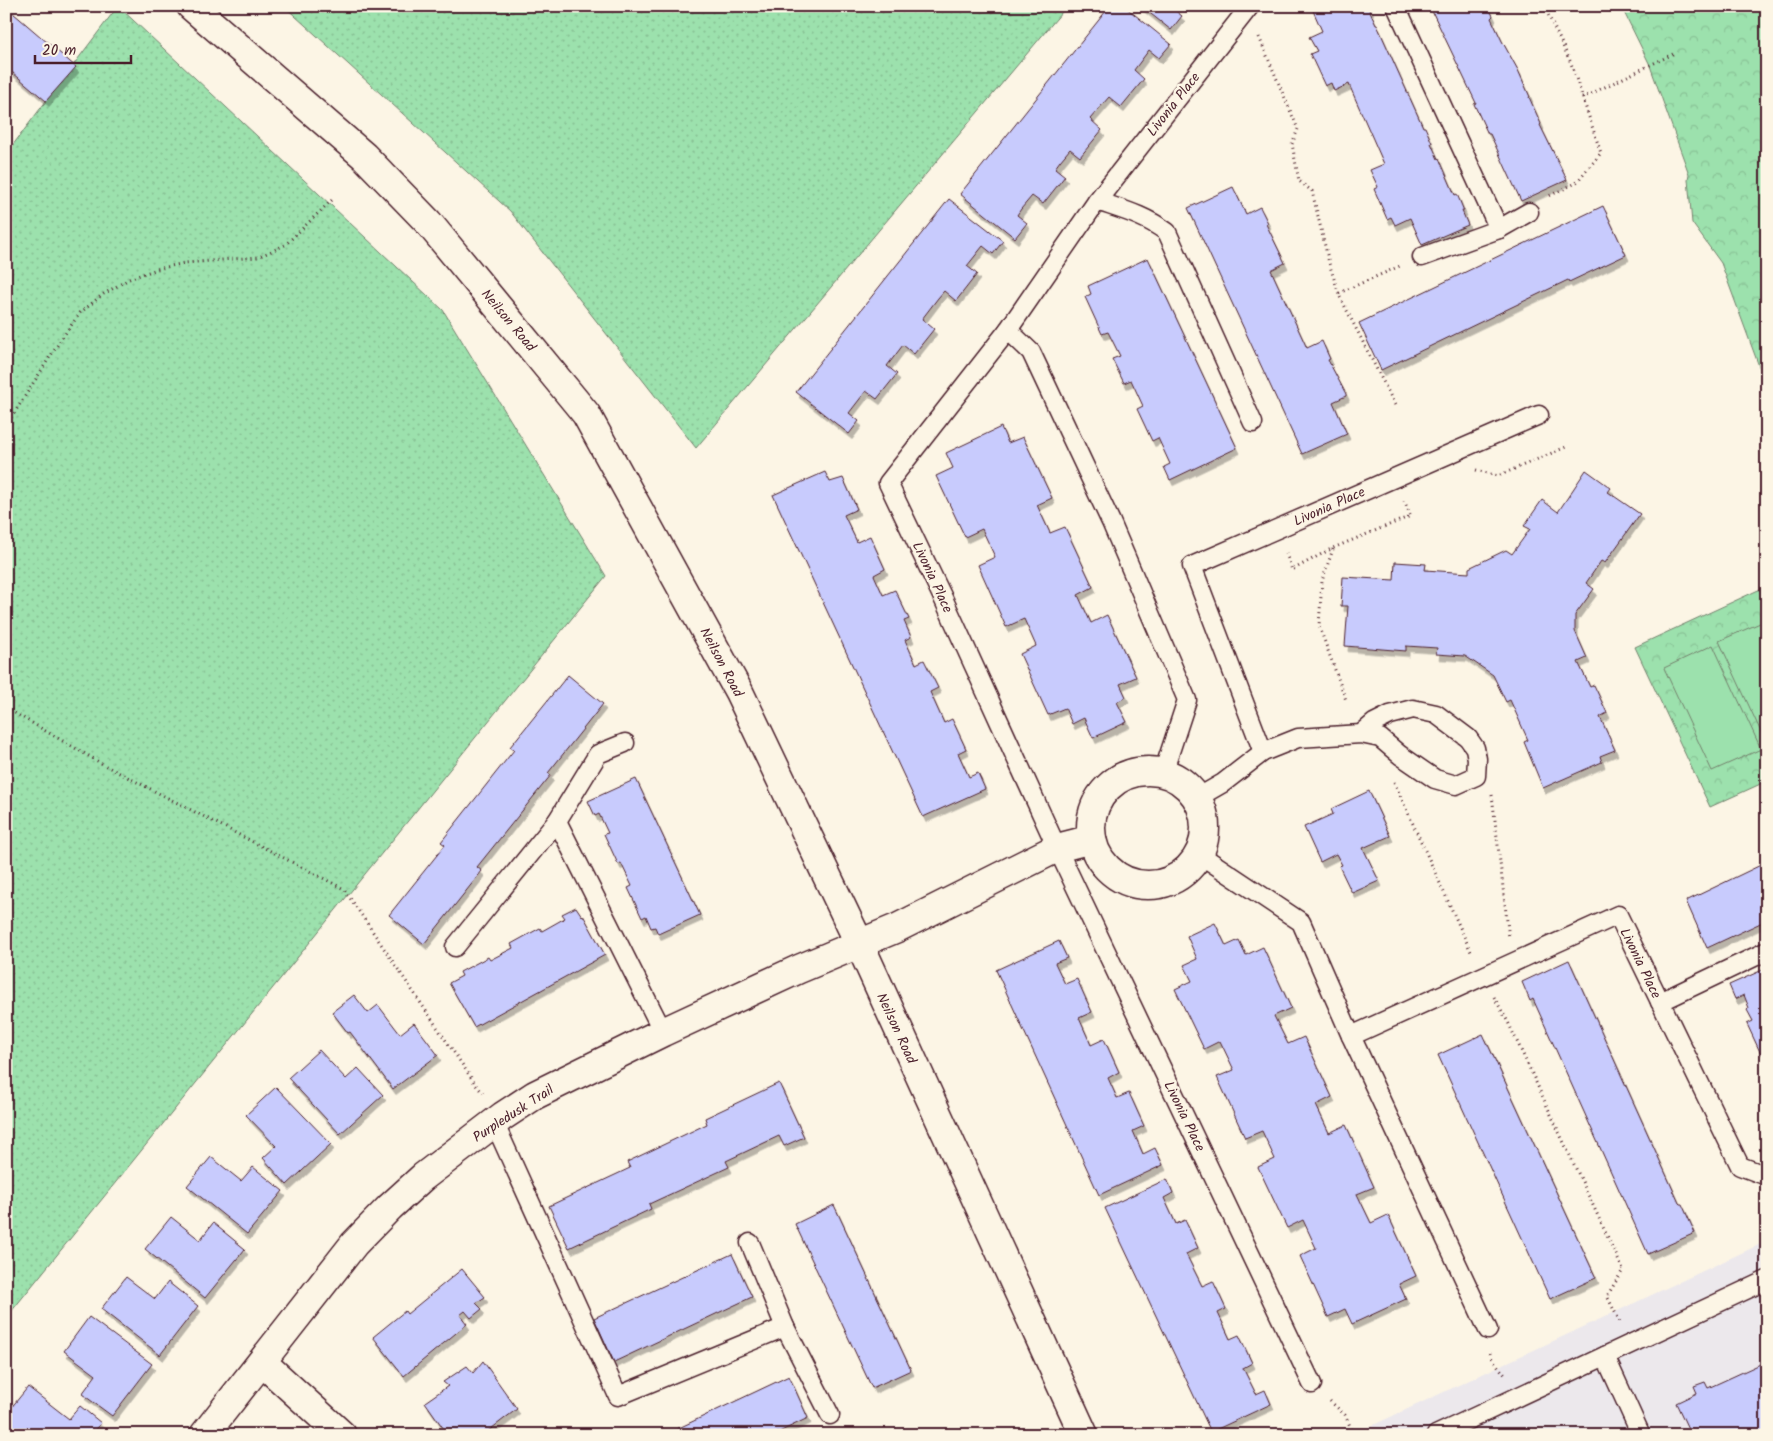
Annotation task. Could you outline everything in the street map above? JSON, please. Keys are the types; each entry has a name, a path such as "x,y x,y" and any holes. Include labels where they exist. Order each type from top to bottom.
{"main road":[{"name":"Neilson Road","path":"191,6 364,156 428,222 586,414 739,692 860,945 1084,1435"},
{"path":"1144,771 1163,773 1182,782 1197,798 1204,816 1205,836 1199,854 1189,869 1174,879 1158,884 1140,885 1123,879 1109,870 1098,855 1092,839 1092,820 1098,802 1110,786 1125,776 1144,771"},
{"path":"860,945 1058,848 1092,839"},
{"name":"Purpledusk Trail","path":"204,1435 354,1244 423,1177 499,1119 535,1095 663,1032 799,969 860,945"},
{"path":"262,1362 342,1435"}],"lane":[{"path":"1396,6 1499,228"},
{"name":"Livonia Place","path":"1249,8 1097,201 1008,330 888,483 1058,848 1312,1384"},
{"path":"1097,201 1139,214 1167,232 1253,423"},
{"path":"1422,257 1499,228 1529,212"},
{"path":"1008,330 1031,352 1111,522 1186,700 1163,773"},
{"name":"Livonia Place","path":"1263,752 1192,566 1539,415"},
{"path":"1197,798 1223,783 1263,752 1298,738 1361,734 1380,738 1400,755 1435,779 1456,785 1476,776 1477,759 1475,748 1468,738 1436,714 1413,709 1390,715 1374,723 1361,734"},
{"path":"455,947 558,821 598,754 625,743"},
{"path":"558,821 663,1032"},
{"path":"1199,854 1301,922 1351,1036 1488,1330"},
{"name":"Livonia Place","path":"1351,1036 1618,915 1740,1166 1767,1176"},
{"path":"1660,1002 1767,951"},
{"path":"499,1119 618,1396 785,1327"},
{"path":"750,1243 785,1327 830,1415"},
{"path":"1436,1435 1767,1280"},
{"path":"1605,1356 1640,1435"}],"path":[{"path":"1529,212 1542,200 1576,183 1601,153 1571,63 1544,6"},
{"path":"1249,8 1298,129 1292,144 1299,181 1312,191 1329,263 1339,293 1396,406"},
{"path":"1582,98 1675,53"},
{"path":"6,426 80,313 102,295 129,279 157,269 185,263 258,257 285,245 332,200"},
{"path":"1339,293 1422,257"},
{"path":"1436,460 1498,476 1566,447"},
{"path":"1278,529 1292,570 1333,548 1411,516 1393,478"},
{"path":"1333,548 1322,581 1320,626 1346,700"},
{"path":"6,708 106,766 344,888 499,1119"},
{"path":"1392,779 1482,976 1508,1022 1622,1270 1607,1296 1630,1344"},
{"path":"1492,794 1510,947 1510,964"},
{"path":"1488,1330 1491,1357 1508,1378"},
{"path":"1312,1384 1345,1415 1354,1435"}],"shaded area":[{"path":"1767,1241 1767,1435 1352,1435"}],"green space":[{"path":"118,6 443,310 606,576 6,1318 6,154"},
{"path":"284,6 1067,6 696,448 510,211"},
{"path":"1621,6 1767,6 1767,388 1721,263 1692,223 1689,174 1649,63"},
{"path":"1767,586 1767,781 1710,807 1635,647"},
{"path":"1767,620 1767,745 1719,641"},
{"path":"1713,645 1761,749 1712,771 1664,668"}],"building":[{"path":"1110,6 1124,6 1171,44 1159,58 1149,50 1134,70 1144,79 1121,107 1109,97 1090,119 1102,130 1080,157 1070,149 1060,161 1055,168 1065,176 1043,204 1032,196 1021,209 1017,215 1027,223 1015,238 960,194"},
{"path":"1141,6 1174,6 1172,8 1182,16 1171,30"},
{"path":"1311,6 1369,6 1371,9 1369,10 1423,127 1425,127 1455,195 1457,194 1468,225 1422,245 1410,218 1395,225 1391,217 1387,219 1374,189 1378,187 1370,170 1384,164 1349,84 1334,91 1331,83 1325,86 1310,54 1317,51 1309,37 1322,31"},
{"path":"1438,6 1488,6 1493,16 1491,18 1518,70 1540,125 1567,180 1521,201 1431,9"},
{"path":"6,7 76,67 46,101 6,67"},
{"path":"1233,187 1246,214 1260,207 1285,263 1271,270 1307,348 1322,341 1330,359 1328,360 1346,394 1346,396 1333,402 1347,434 1302,454 1188,208"},
{"path":"949,199 1003,241 993,254 983,246 967,266 977,274 956,301 944,291 938,298 922,319 934,329 914,354 903,345 887,366 897,374 877,399 866,391 849,413 859,421 849,434 796,392"},
{"path":"1603,206 1626,255 1569,282 1568,280 1381,370 1359,323"},
{"path":"1148,258 1237,448 1170,480 1164,467 1170,464 1158,438 1152,441 1137,409 1143,406 1131,380 1124,383 1112,359 1120,356 1108,332 1102,334 1085,297 1091,294 1088,286"},
{"path":"1001,427 1008,443 1023,437 1052,498 1037,505 1050,533 1065,527 1093,587 1078,595 1091,623 1107,615 1136,677 1120,684 1126,697 1117,702 1127,722 1093,738 1084,718 1072,724 1065,708 1048,715 1020,654 1036,646 1024,619 1006,627 978,565 995,557 982,529 965,537 936,476 953,468 946,453"},
{"path":"1586,470 1611,488 1608,492 1640,514 1605,563 1601,561 1586,583 1594,589 1575,615 1575,631 1587,658 1578,662 1590,687 1594,685 1607,713 1600,717 1615,750 1600,756 1602,762 1543,788 1524,742 1528,740 1510,700 1506,702 1493,675 1465,656 1436,654 1437,648 1406,646 1406,651 1345,646 1348,606 1341,606 1343,577 1394,580 1395,562 1426,564 1425,570 1469,573 1469,568 1506,550 1512,554 1530,529 1524,526 1542,500 1558,512"},
{"path":"825,472 830,482 843,478 857,509 844,515 857,542 870,536 885,569 874,575 883,595 895,590 909,619 904,621 911,637 905,640 916,664 924,660 938,688 930,692 944,723 952,719 966,749 958,753 969,777 978,773 985,789 923,817 773,495"},
{"path":"568,675 603,704 548,773 551,775 477,867 482,871 424,944 389,915 445,845 441,842 514,750 510,747"},
{"path":"636,779 700,915 658,934 655,927 651,928 646,916 642,918 628,888 632,886 621,863 618,864 604,834 608,833 599,814 595,816 588,801"},
{"path":"1369,791 1390,836 1363,848 1379,881 1352,893 1339,866 1342,865 1336,854 1320,862 1304,827 1333,814 1331,809"},
{"path":"1767,862 1767,920 1707,948 1686,901"},
{"path":"576,907 583,915 605,955 474,1027 449,983 462,976 460,972 488,957 490,960 513,948 511,944 540,928 542,931 565,918 562,914"},
{"path":"1215,923 1226,946 1239,940 1246,955 1263,947 1291,1008 1274,1016 1288,1044 1304,1037 1332,1097 1316,1105 1329,1133 1346,1125 1374,1187 1357,1194 1371,1223 1388,1215 1416,1276 1399,1284 1406,1299 1352,1324 1345,1309 1328,1317 1300,1256 1316,1248 1303,1220 1287,1228 1258,1167 1275,1159 1262,1131 1245,1138 1217,1077 1234,1070 1220,1041 1204,1049 1175,989 1192,981 1184,965 1197,959 1187,936"},
{"path":"1059,941 1067,958 1055,963 1065,984 1077,979 1092,1012 1079,1018 1091,1045 1104,1039 1119,1072 1108,1078 1117,1098 1129,1093 1144,1126 1133,1131 1143,1154 1155,1148 1163,1165 1099,1195 996,970"},
{"path":"1569,960 1679,1203 1682,1204 1695,1233 1648,1254 1533,999 1530,1001 1522,982"},
{"path":"1767,968 1767,1052 1761,1054 1747,1024 1753,1021 1747,1010 1749,1008 1744,995 1735,999 1729,985"},
{"path":"354,995 368,1013 378,1005 400,1034 414,1023 438,1055 393,1089 350,1032 348,1033 332,1012"},
{"path":"1483,1034 1596,1278 1550,1299 1438,1055"},
{"path":"319,1050 346,1079 358,1068 383,1095 340,1134 288,1078"},
{"path":"779,1083 804,1137 784,1146 779,1136 726,1161 729,1167 649,1204 651,1209 569,1248 549,1206 630,1168 627,1162 707,1124 705,1118"},
{"path":"276,1087 331,1144 287,1185 263,1158 276,1146 246,1115"},
{"path":"211,1157 241,1181 253,1167 283,1191 247,1234 187,1186"},
{"path":"1167,1179 1173,1193 1164,1198 1176,1224 1185,1220 1198,1248 1186,1254 1202,1286 1213,1281 1226,1309 1218,1313 1230,1339 1239,1335 1252,1363 1243,1368 1256,1394 1265,1390 1271,1404 1211,1432 1105,1208"},
{"path":"834,1205 911,1370 872,1388 795,1224"},
{"path":"171,1217 200,1240 213,1223 245,1249 205,1298 145,1249"},
{"path":"732,1254 752,1297 614,1362 594,1318"},
{"path":"462,1269 485,1297 476,1303 482,1309 471,1318 465,1311 460,1315 467,1324 404,1376 373,1337 405,1311 407,1314"},
{"path":"126,1277 155,1299 168,1282 198,1306 160,1355 101,1309"},
{"path":"89,1317 152,1364 112,1416 82,1394 96,1375 64,1351"},
{"path":"483,1361 517,1409 483,1435 448,1435 425,1402 448,1386 443,1382 467,1366 473,1373"},
{"path":"1767,1361 1767,1435 1691,1435 1676,1403 1697,1393 1694,1386 1705,1382 1708,1388"},
{"path":"789,1376 808,1418 773,1435 664,1435"},
{"path":"28,1387 69,1419 80,1406 101,1423 92,1435 21,1435 6,1424 6,1414"}]}
